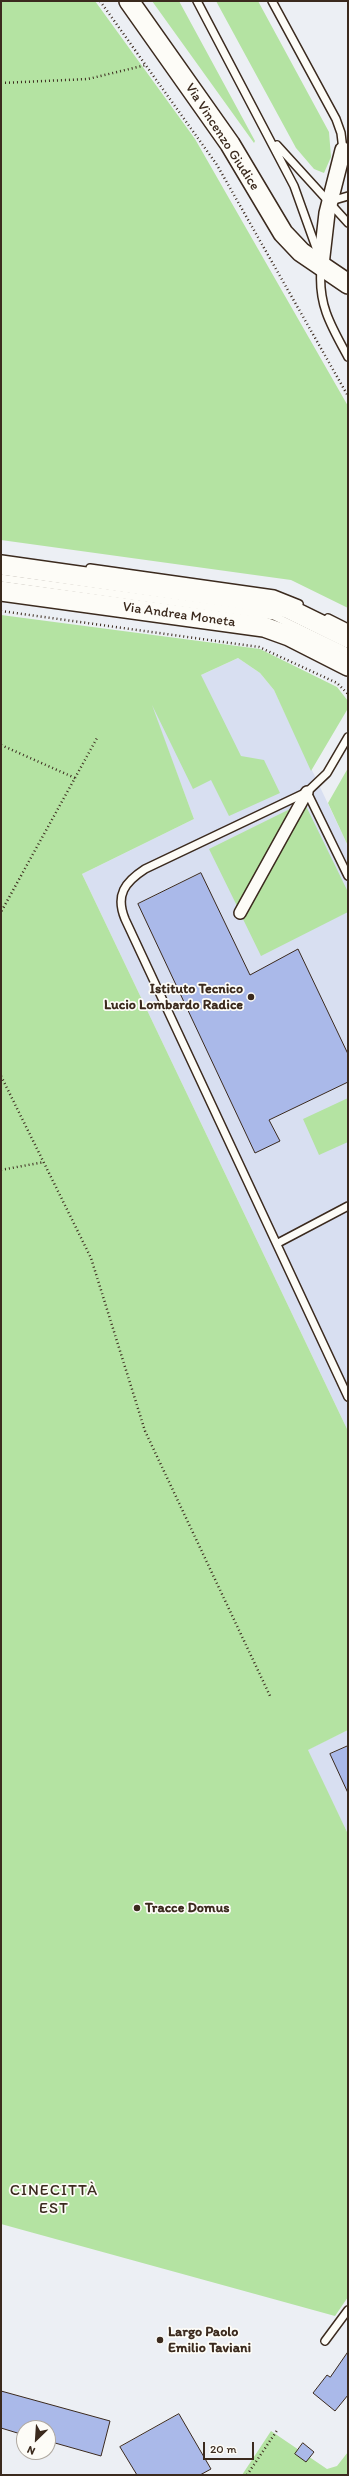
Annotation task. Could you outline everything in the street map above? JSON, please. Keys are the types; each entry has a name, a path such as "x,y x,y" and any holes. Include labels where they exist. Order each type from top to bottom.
{"street":[{"name":"Via Vincenzo Giudice","path":"129,1 230,144 283,233 296,248 348,284"},
{"path":"321,265 329,202 343,150"},
{"name":"Via Andrea Moneta","path":"1,565 139,591 181,597 279,605 348,638"},
{"name":"Via Andrea Moneta","path":"1,591 139,591 181,597 273,629 348,666"},
{"path":"240,912 307,792"}],"lane":[{"path":"197,1 271,139 307,216 321,265 320,288 322,304 348,357"},
{"path":"272,1 336,118 343,150"},
{"path":"271,139 348,223"},
{"path":"329,202 348,196"},
{"name":"Via Andrea Moneta","path":"79,566 139,591"},
{"name":"Via Andrea Moneta","path":"1,578 139,591"},
{"name":"Via Andrea Moneta","path":"181,597 280,595 306,607"},
{"name":"Via Andrea Moneta","path":"181,597 274,616 348,652"},
{"path":"318,613 348,628"},
{"path":"348,737 327,773 307,792 146,869 129,880 121,892 120,899 124,919 278,1243 348,1397"},
{"path":"307,792 348,876"},
{"path":"278,1243 348,1206"},
{"path":"325,2341 348,2310"}],"path":[{"path":"100,1 217,165 348,396"},
{"path":"1,83 88,79 146,65"},
{"path":"1,612 266,649 337,683 348,694"},
{"path":"1,912 97,738"},
{"path":"1,745 75,778"},
{"path":"1,1076 91,1258 148,1437 271,1698"},
{"path":"1,1170 44,1162"},
{"path":"247,2475 278,2429"}],"shaded area":[{"path":"238,658 260,673 274,690 348,846 348,1431 82,874 194,819 149,699"},
{"path":"348,1730 348,1834 307,1750"}],"green space":[{"path":"1,1 95,1 195,139 348,406 348,608 291,580 1,540"},
{"path":"152,1 179,1 255,141 254,143"},
{"path":"216,1 258,1 329,132 331,157 324,173 314,169 296,148"},
{"path":"1,615 260,649 337,687 348,701 347,710 311,771 274,690 260,673 238,658 201,675 241,756 264,760 280,793 229,816 211,780 193,789 152,705 194,819 82,874 348,1431 348,1730 308,1750 348,1834 348,2297 335,2316 1,2224"},
{"path":"348,768 348,846 328,803"},
{"path":"305,804 348,892 348,912 261,956 242,917"},
{"path":"292,808 238,908 209,849"},
{"path":"348,1098 348,1142 319,1155 303,1119"},
{"path":"271,2431 327,2469 337,2466 348,2452 348,2475 242,2475"}],"building":[{"name":"Istituto Tecnico Lucio Lombardo Radice","path":"201,873 250,975 298,949 348,1054 348,1082 269,1120 280,1141 255,1153 138,904"},
{"path":"348,1746 348,1793 330,1754"},
{"path":"348,2352 348,2395 335,2411 313,2393 327,2375 330,2377"},
{"path":"1,2391 110,2421 101,2456 56,2443 56,2420 16,2420 16,2433 1,2428"},
{"path":"179,2414 211,2469 200,2475 137,2475 120,2447"},
{"path":"303,2443 314,2452 306,2462 295,2454"}],"place":[{"name":"Istituto Tecnico Lucio Lombardo Radice","path":"251,997"},
{"name":"Tracce Domus","path":"137,1908"},
{"name":"Largo Paolo Emilio Taviani","path":"160,2340"}],"district":[{"name":"CINECITTÀ EST","path":"54,2200"}]}
